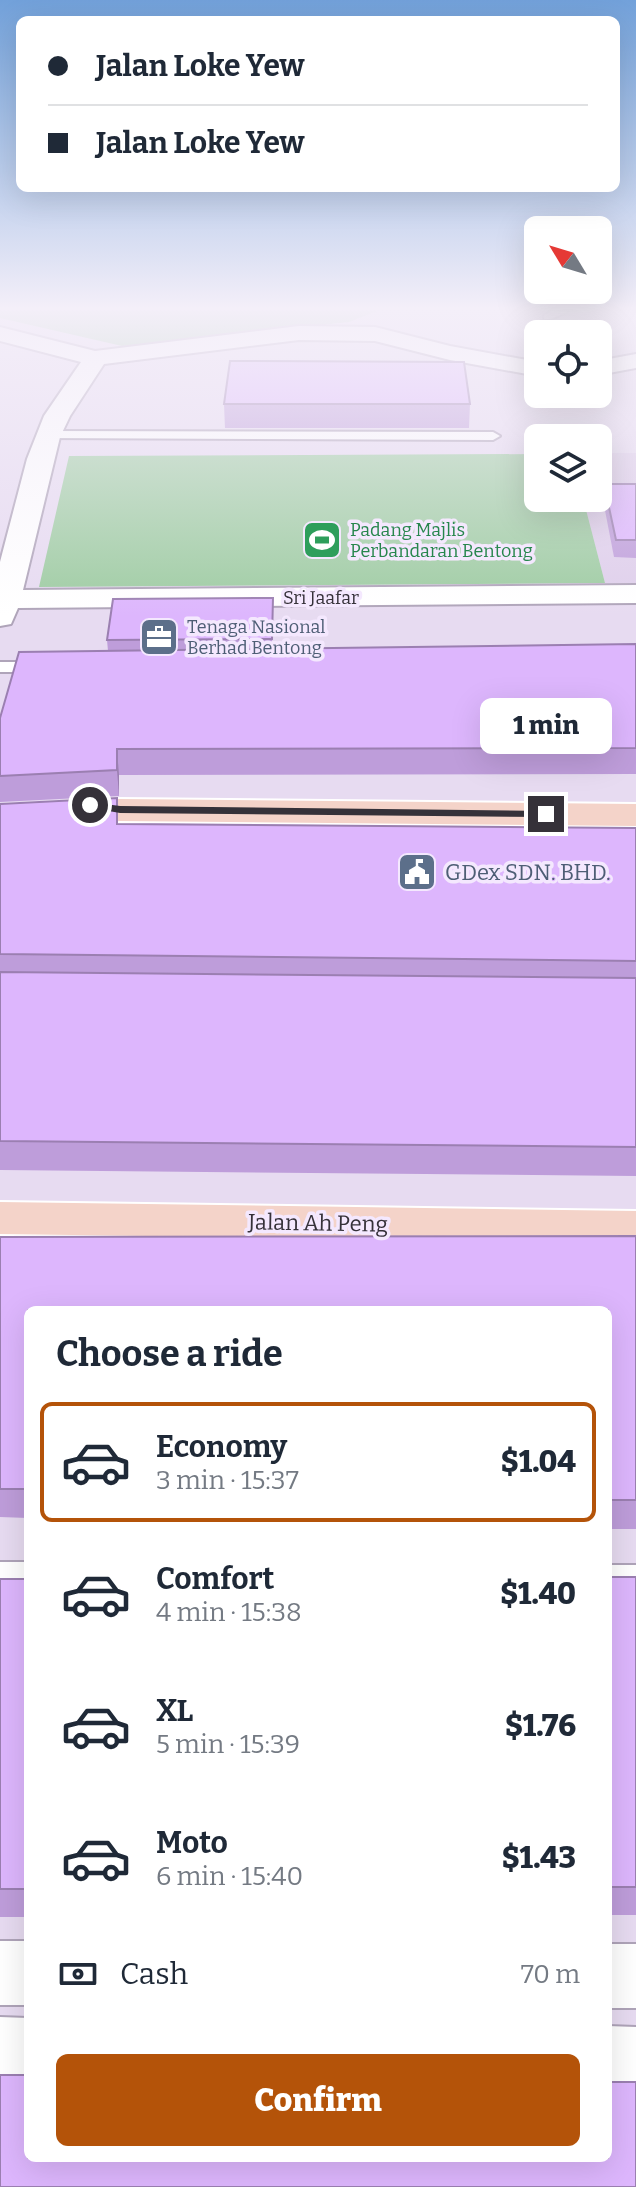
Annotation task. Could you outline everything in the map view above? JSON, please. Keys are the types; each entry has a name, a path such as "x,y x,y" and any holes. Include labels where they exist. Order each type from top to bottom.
{"main road":[{"path":"0,791 120,810"},
{"path":"0,816 120,810 636,815"},
{"name":"Jalan Ah Peng","path":"0,1218 636,1227"}],"street":[{"path":"3,608 48,435 59,413"},
{"name":"Sri Jaafar","path":"3,608 636,594"},
{"path":"0,1973 24,1973"},
{"path":"612,1976 636,1976"},
{"path":"0,2051 24,2052"},
{"path":"612,2060 636,2061"}],"lane":[{"path":"48,435 493,436"},
{"path":"0,667 62,667"},
{"path":"0,1573 24,1573"},
{"path":"612,1576 636,1576"}],"shaded area":[{"path":"612,453 636,453 636,583 605,583 587,512 612,512"}],"green space":[{"name":"Padang Majlis Perbandaran Bentong","path":"524,454 524,512 587,512 605,583 39,587 69,456"}],"building":[{"path":"612,484 636,484 636,540 616,540 610,512"},
{"path":"273,598 272,639 107,640 113,599"},
{"path":"636,644 636,748 117,749 117,770 0,776 0,718 19,652"},
{"path":"117,798 117,824 636,828 636,961 0,954 0,804"},
{"path":"0,972 636,978 636,1147 0,1141"},
{"path":"636,1236 636,1500 612,1500 612,1306 24,1306 24,1489 0,1489 0,1237"},
{"path":"612,1577 636,1577 636,1887 612,1887"},
{"path":"0,1579 24,1579 24,1889 0,1889"},
{"path":"0,2075 24,2075 24,2162 612,2162 612,2082 636,2082 636,2187 0,2187"}],"place":[{"name":"Padang Majlis Perbandaran Bentong","path":"322,540"},
{"name":"Tenaga Nasional Berhad Bentong","path":"159,637"},
{"name":"GDex SDN. BHD.","path":"417,872"}],"route":[{"path":"90,805 120,810 546,814"}]}
